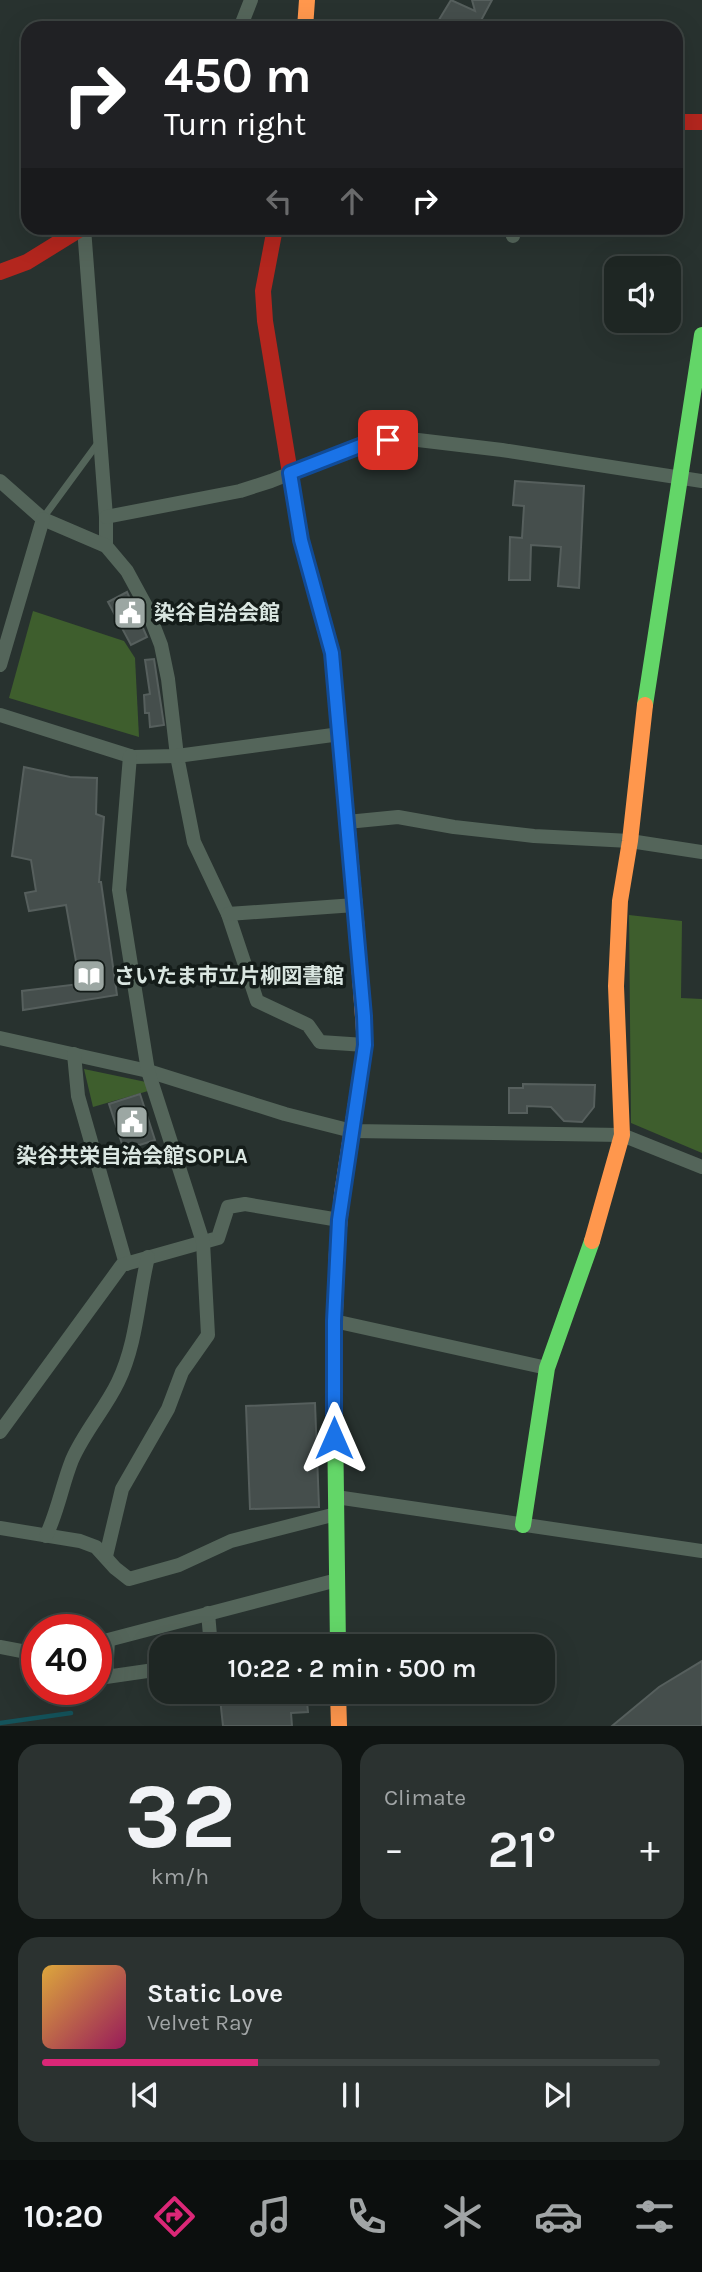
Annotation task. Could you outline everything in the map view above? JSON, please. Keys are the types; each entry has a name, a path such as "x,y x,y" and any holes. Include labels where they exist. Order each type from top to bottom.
{"street":[{"path":"243,21 251,0"},
{"path":"306,21 307,0"},
{"path":"683,122 702,122"},
{"path":"0,272 27,262 71,235"},
{"path":"84,235 106,546"},
{"path":"274,235 263,291 264,311 301,540 332,653 365,1045 339,1220 334,1321 338,1634"},
{"path":"523,1525 547,1368 593,1239 622,1135 618,1079 617,962 620,901 630,841 647,683 702,335"},
{"path":"106,517 240,491 365,444 388,440 502,450 702,481"},
{"path":"0,481 43,519 106,546 127,571 146,606 161,645 168,679 177,756 194,842 228,914 257,1001 308,1025 320,1042 365,1045"},
{"path":"0,665 43,519"},
{"path":"0,715 130,756 177,756 340,734"},
{"path":"106,1556 122,1489 169,1409 182,1372 208,1335 203,1242 148,1071 119,890 130,756"},
{"path":"347,822 398,817 454,827 534,836 630,841 702,852"},
{"path":"228,914 355,905"},
{"path":"0,1038 148,1071 285,1114 352,1130 622,1135 702,1167"},
{"path":"74,1054 78,1096 126,1264"},
{"path":"0,1432 121,1265 218,1238 228,1207 237,1205 245,1204 339,1220"},
{"path":"46,1536 82,1439 119,1380 137,1324 148,1257"},
{"path":"334,1321 547,1368"},
{"path":"336,1497 702,1551"},
{"path":"0,1528 80,1541 96,1547 129,1579 179,1565 231,1541 336,1514"},
{"path":"149,1671 106,1677 108,1640 337,1580"},
{"path":"208,1613 210,1634"},
{"path":"0,1647 21,1651"},
{"path":"338,1704 339,1726"}],"lane":[{"path":"43,519 100,440"}],"green space":[{"path":"33,611 124,641 135,658 139,737 9,698"},
{"path":"629,915 682,921 681,998 702,999 702,1153 631,1123"},
{"path":"84,1069 146,1082 148,1091 93,1107"}],"building":[{"path":"451,0 475,11 472,0 492,0 481,21 438,21"},
{"path":"515,481 584,486 579,588 558,586 561,547 531,545 530,580 509,580 510,537 522,538 524,506 513,505"},
{"path":"127,592 147,637 131,645 108,602"},
{"path":"154,659 164,725 150,727 149,713 145,713 144,695 150,694 145,660"},
{"path":"24,767 70,777 97,778 96,814 104,817 99,882 117,995 23,1010 22,991 80,984 66,905 29,911 25,893 36,891 31,860 12,856"},
{"path":"523,1084 595,1085 594,1107 582,1122 564,1121 551,1107 527,1106 527,1113 509,1113 509,1088 523,1088"},
{"path":"140,1094 155,1140 124,1150 109,1104"},
{"path":"315,1403 319,1507 250,1509 246,1406"},
{"path":"702,1661 702,1726 612,1726 659,1687"},
{"path":"221,1704 307,1704 308,1712 291,1713 292,1726 223,1726"}],"waterway":[{"path":"0,1723 71,1713"}],"traffic: fast":[{"path":"645,705 702,335"},
{"path":"324,625 332,653 356,920"},
{"path":"523,1525 547,1368 592,1241"},
{"path":"334,1344 338,1634"}],"traffic: slow":[{"path":"306,21 307,0"},
{"path":"592,1241 622,1135 616,986 620,901 630,841 645,705"},
{"path":"334,1344 342,1194 365,1045 356,920"},
{"path":"338,1704 339,1726"}],"traffic: jam":[{"path":"683,122 702,122"},
{"path":"0,272 27,262 71,235"},
{"path":"274,235 263,291 265,321 301,540 324,625"}],"place":[{"name":"染谷自治会館","path":"130,613"},
{"name":"さいたま市立片柳図書館","path":"89,976"},
{"name":"染谷共栄自治会館SOPLA","path":"132,1122"}],"route":[{"path":"334,1438 334,1321 339,1220 365,1045 364,1016 332,653 301,540 290,473 365,444 388,440"}]}
